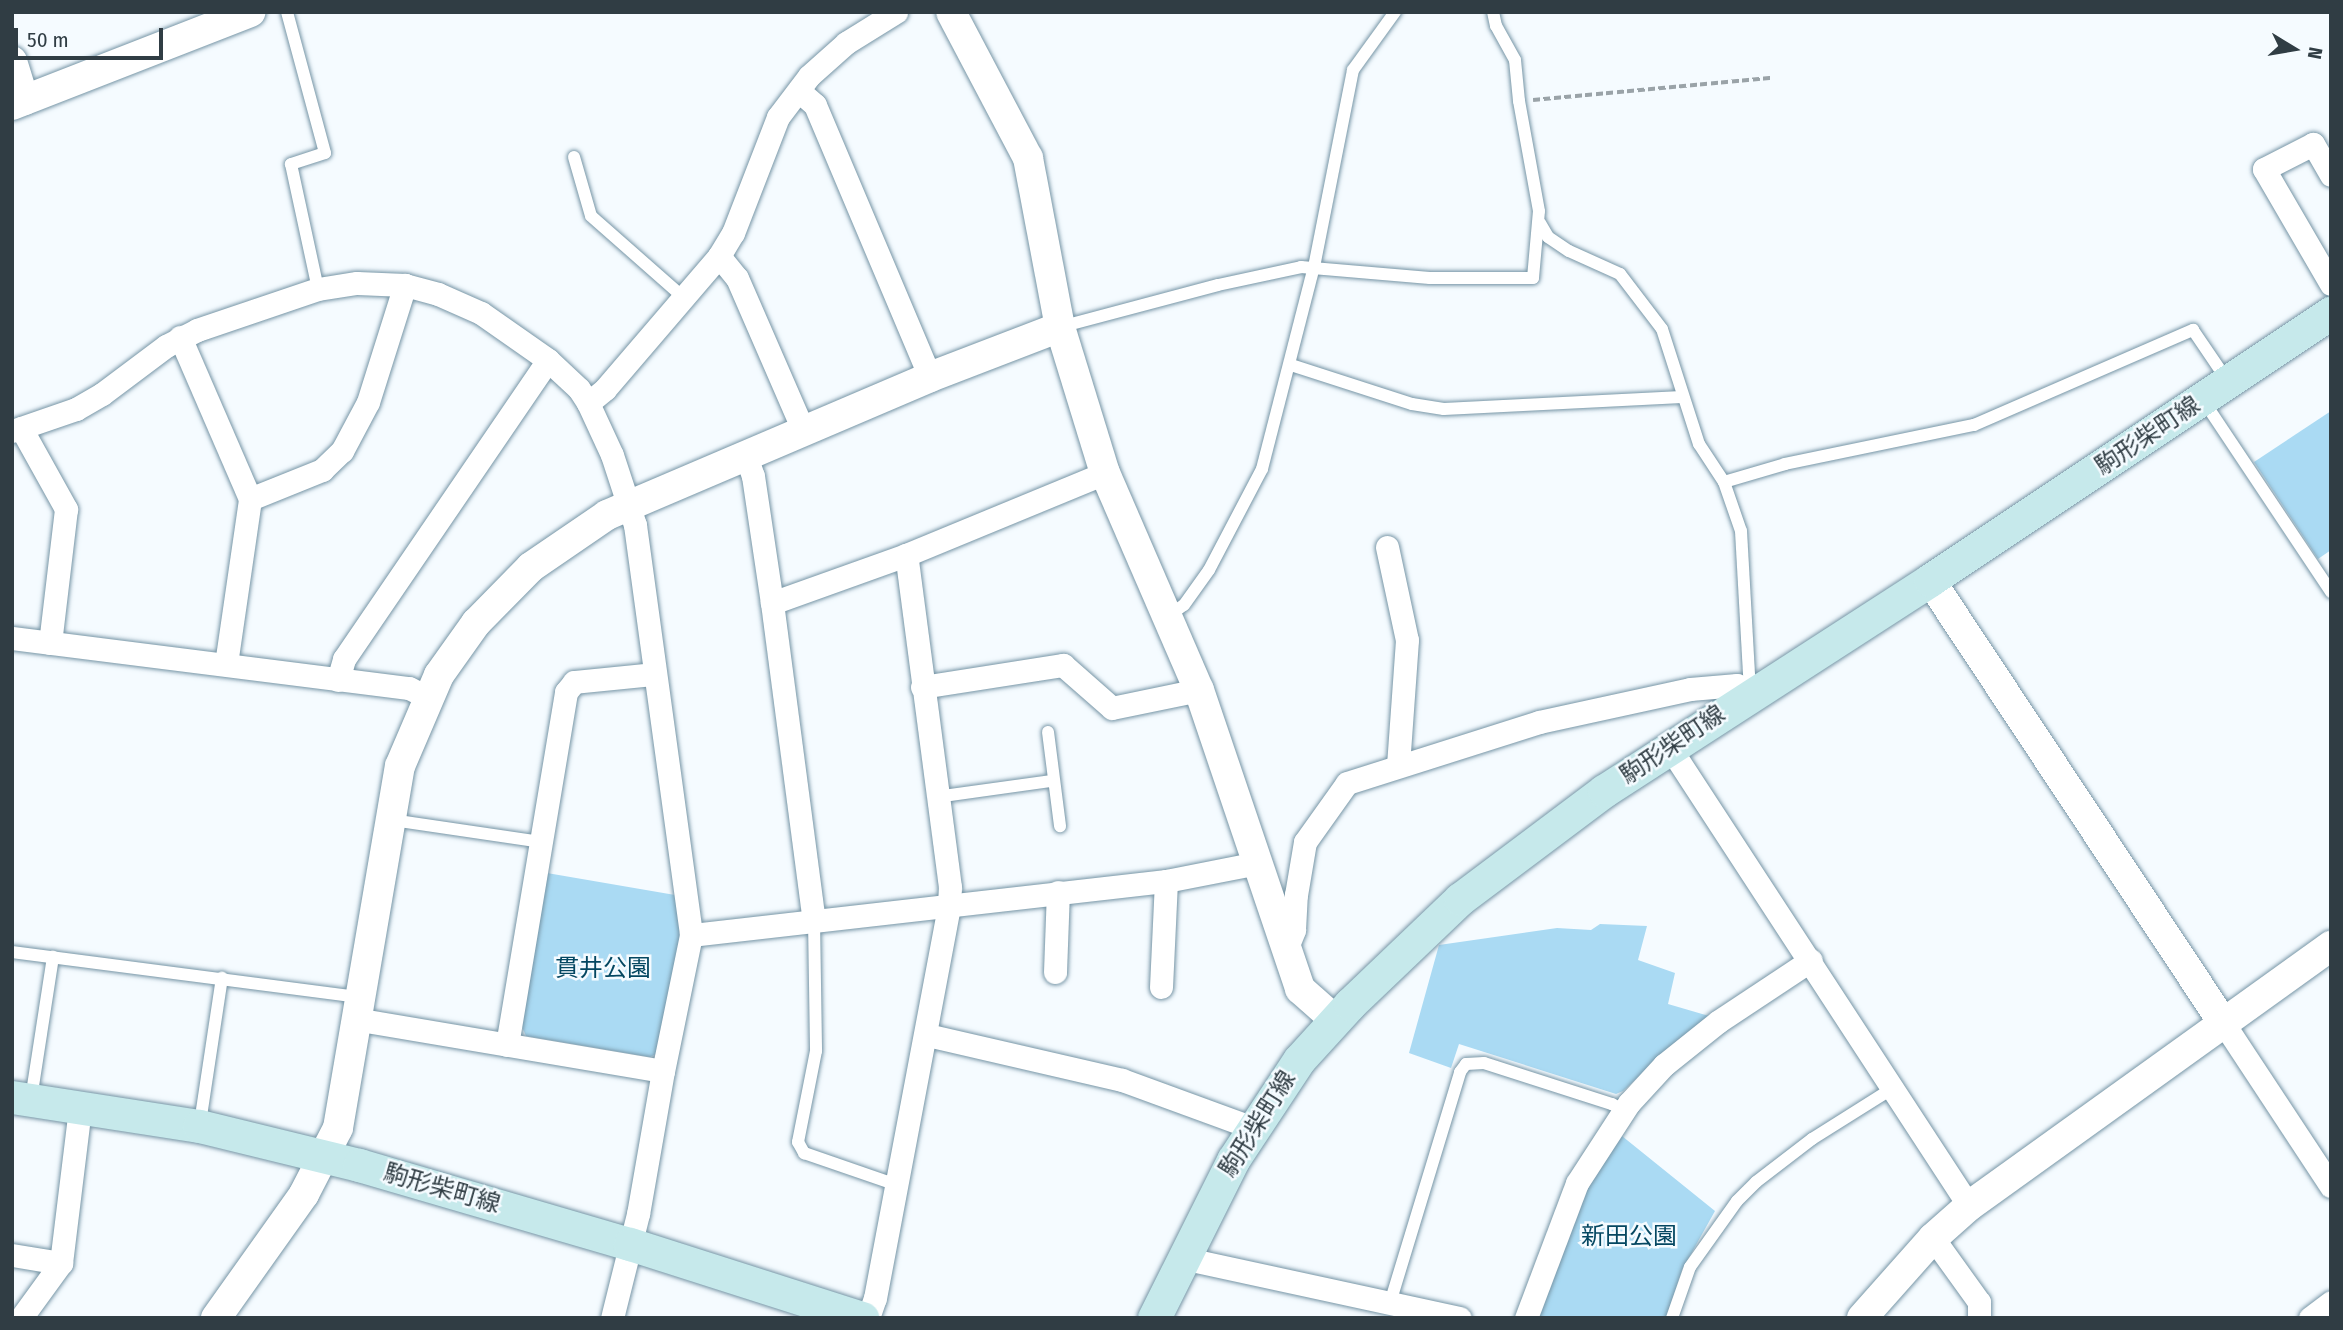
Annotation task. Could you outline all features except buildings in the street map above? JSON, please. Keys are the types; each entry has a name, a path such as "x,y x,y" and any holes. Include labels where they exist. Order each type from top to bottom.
{"main road":[{"name":"駒形柴町線","path":"1154,1318 1182,1258 1252,1128 1298,1060 1402,952 1490,874 1750,694 1930,580 2331,313"},
{"name":"駒形柴町線","path":"21,1098 199,1126 323,1156 630,1244 862,1318"}],"street":[{"path":"12,61 18,102 251,12"},
{"path":"588,403 605,389 719,256 733,233 778,117 823,62 896,12"},
{"path":"951,12 1028,159 1060,327 1105,473 1199,690 1300,989 1335,1020"},
{"path":"799,91 815,105 930,377"},
{"path":"2331,175 2312,144 2264,169 2331,284"},
{"path":"719,256 737,278 804,432"},
{"path":"50,642 66,509 17,430 76,409 180,337 318,289 357,283 405,285 439,294 481,313 548,360 579,389 612,456 635,525 691,935 630,1244 612,1318"},
{"path":"250,499 322,470 342,451 368,402 405,285"},
{"path":"216,1318 304,1194 338,1128 400,766 429,698 457,649 512,585 560,545 629,506 930,377 1060,327"},
{"path":"180,337 250,499 226,664"},
{"path":"338,680 344,659 548,360"},
{"path":"746,456 753,476 772,603 814,920"},
{"path":"772,603 906,555 1105,473"},
{"path":"1387,547 1407,640 1398,766"},
{"path":"869,1318 927,1035 950,887 906,555"},
{"path":"1930,580 2331,1186"},
{"path":"12,638 409,688 429,698"},
{"path":"922,687 1063,665 1112,708 1199,690"},
{"path":"507,1045 568,686 574,682 654,674"},
{"path":"1286,950 1294,930 1296,895 1305,842 1347,783 1539,722 1690,689 1737,685 1750,694"},
{"path":"1670,748 1811,960 1969,1206"},
{"path":"691,935 1167,881 1258,863"},
{"path":"1161,987 1167,881"},
{"path":"1055,972 1058,892"},
{"path":"1863,1318 1933,1238 1969,1206 2331,946"},
{"path":"1526,1318 1577,1183 1624,1111 1664,1065 1719,1021 1811,960"},
{"path":"357,1008 507,1045 663,1071"},
{"path":"927,1035 1122,1080 1252,1128"},
{"path":"20,1318 61,1263 80,1108"},
{"path":"1933,1238 1979,1302 1979,1318"},
{"path":"12,1255 61,1263"},
{"path":"1182,1258 1461,1318"},
{"path":"2310,1318 2331,1302"}],"lane":[{"path":"287,12 325,152 291,164 318,289"},
{"path":"1168,617 1184,605 1209,570 1262,469 1291,365 1314,267 1353,70 1395,12"},
{"path":"1060,327 1218,285 1314,267 1430,278 1533,278 1540,223 1519,101 1515,60 1496,26 1493,12"},
{"path":"574,157 591,216 683,297"},
{"path":"1540,223 1548,237 1569,251 1620,274 1662,329 1699,444 1724,482 1741,531 1750,694"},
{"path":"1724,482 1785,464 1974,425 2193,330 2216,391 2331,592"},
{"path":"1291,365 1412,404 1444,409 1682,397"},
{"path":"1048,732 1052,781 1060,826"},
{"path":"936,797 1052,781"},
{"path":"389,820 541,842"},
{"path":"814,920 816,1051 798,1142 804,1153 897,1185"},
{"path":"12,952 222,978 357,1008"},
{"path":"21,1098 53,957"},
{"path":"199,1126 222,978"},
{"path":"1390,1303 1460,1072 1466,1063 1484,1063 1612,1104 1624,1111"},
{"path":"1672,1318 1690,1267 1718,1224 1737,1201 1756,1182 1812,1139 1893,1088"}],"path":[{"path":"1519,101 1772,78"}],"green space":[{"path":"2331,411 2331,550 2318,559 2254,462"},
{"name":"貫井公園","path":"547,873 675,895 682,937 660,1052 650,1057 526,1036 522,1027"},
{"path":"1600,924 1647,926 1638,960 1675,973 1668,1004 1709,1016 1623,1091 1616,1094 1459,1044 1451,1068 1409,1053 1439,945 1557,928 1591,930"},
{"name":"新田公園","path":"1617,1132 1715,1211 1682,1270 1666,1318 1539,1318 1571,1213"}]}
